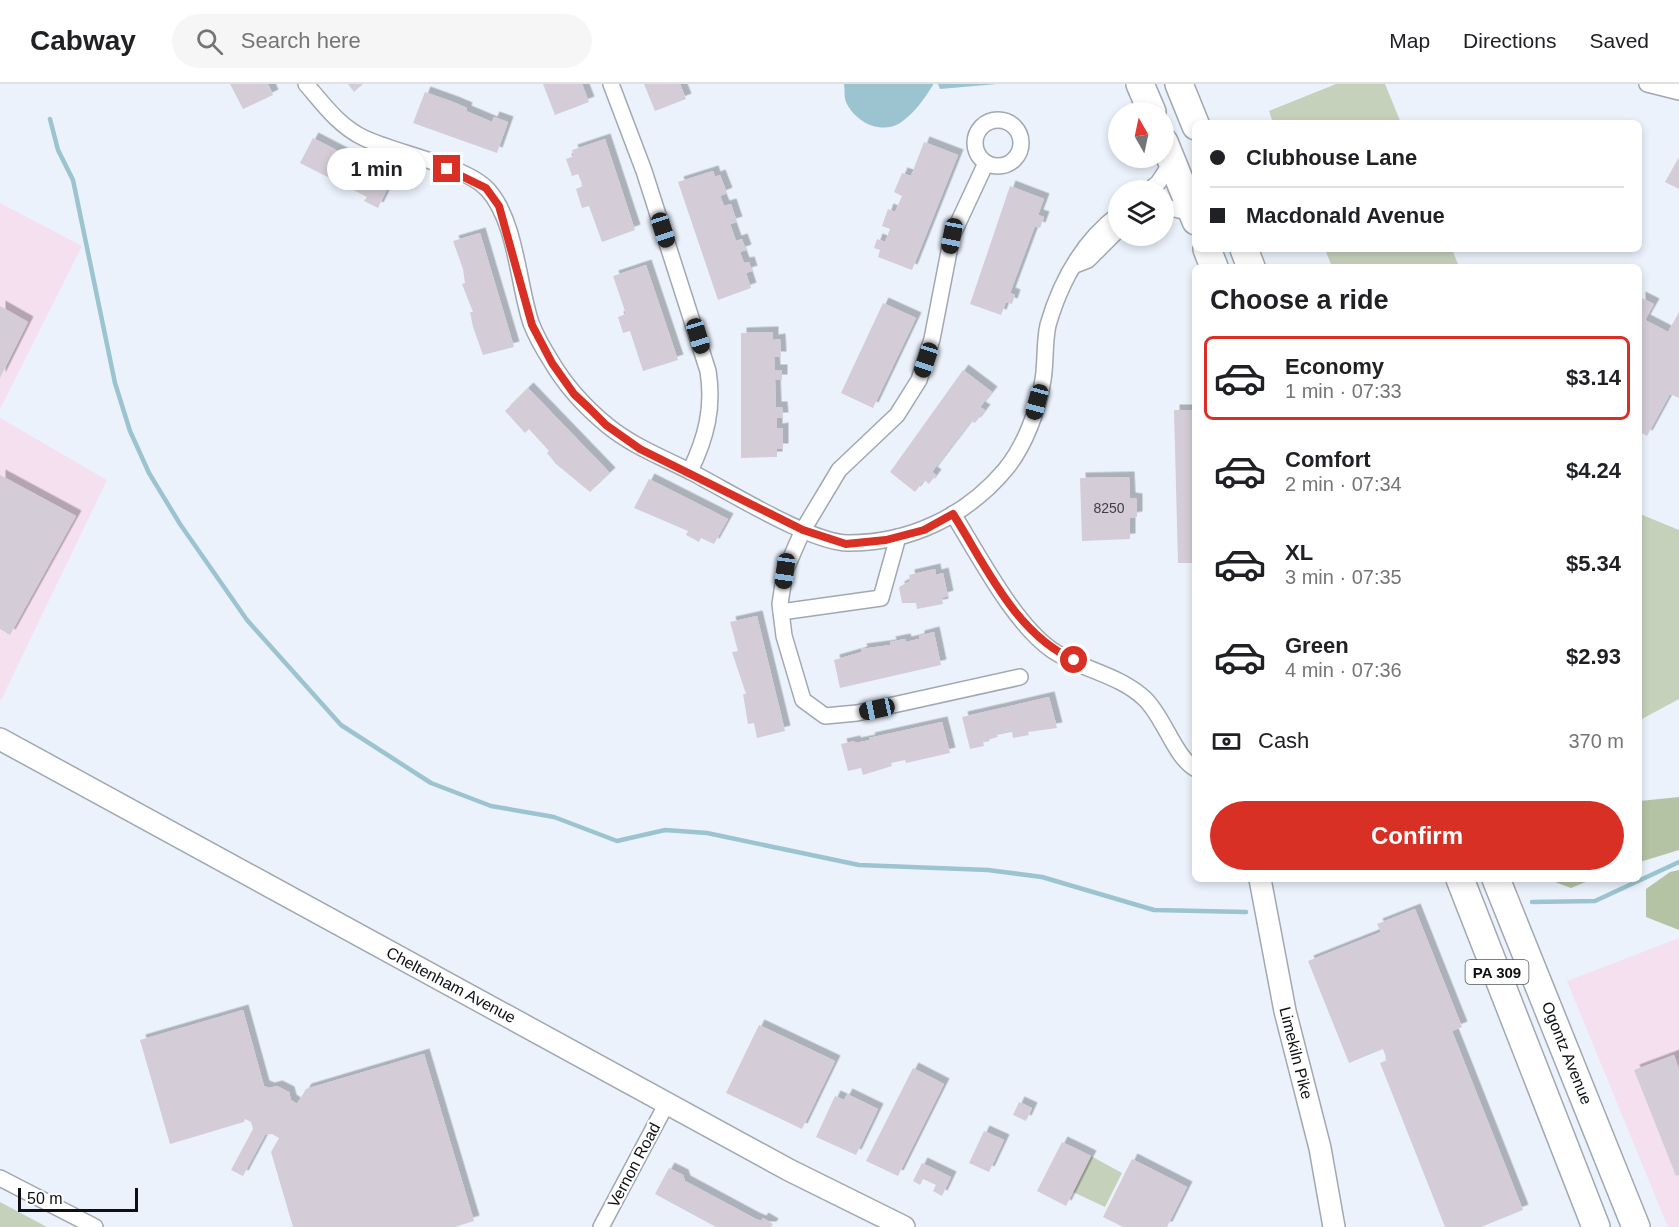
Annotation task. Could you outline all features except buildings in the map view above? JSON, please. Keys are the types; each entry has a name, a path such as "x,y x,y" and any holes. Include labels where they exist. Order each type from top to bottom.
{"highway":[{"path":"1140,84 1148,102"},
{"path":"1179,84 1194,120"},
{"path":"1174,167 1192,212"},
{"name":"Ogontz Avenue","path":"1461,882 1596,1227"},
{"name":"Ogontz Avenue","path":"1497,882 1636,1227"}],"main road":[{"name":"Cheltenham Avenue","path":"0,739 789,1170 904,1227"},
{"name":"Limekiln Pike","path":"1261,882 1280,988 1320,1149 1334,1227"}],"street":[{"path":"306,84 337,121 363,138 465,175 486,188 499,206 532,325 552,363 574,394 606,425 640,449 690,471 803,530 846,544 898,537 924,530 972,503 1007,468 1032,423 1043,380 1048,327 1065,280 1075,265 1080,250 1108,222"},
{"path":"611,84 644,171 708,371 710,398 707,429 690,471"},
{"path":"1647,84 1679,92"},
{"path":"986,163 952,236 932,339 919,380 897,415 839,470 803,530 785,571 781,612 784,636 803,699 825,716 857,713 1020,677"},
{"path":"1174,210 1192,216"},
{"path":"1075,265 1088,260 1108,240"},
{"path":"953,514 1015,612 1052,650 1116,680 1145,699 1168,730 1187,764 1192,767"},
{"path":"781,612 881,597 898,537"},
{"name":"Vernon Road","path":"601,1227 668,1103"},
{"path":"0,1178 95,1227"}],"shaded area":[{"path":"0,203 82,246 0,409"},
{"path":"0,418 107,480 1,700 0,699"},
{"path":"1679,938 1679,1227 1668,1227 1567,981"}],"green space":[{"path":"1336,84 1385,84 1400,120 1272,120 1269,111"},
{"path":"1326,252 1453,252 1458,264 1331,264"},
{"path":"1642,515 1679,530 1679,699 1642,719"},
{"path":"1679,797 1679,850 1642,861 1642,801"},
{"path":"1679,870 1679,930 1646,917 1646,889 1670,872"},
{"path":"1555,882 1586,882 1571,888"},
{"path":"1091,1156 1122,1173 1105,1207 1073,1192"},
{"path":"0,1202 47,1227 0,1227"}],"water":[{"path":"844,84 933,85 910,115 900,123 885,128 862,121 850,109 845,98"},
{"path":"938,84 997,84 940,89"}],"waterway":[{"path":"50,119 58,150 73,180 115,383 130,431 149,473 180,524 247,620 341,725 431,783 491,806 554,817 617,841 665,830 707,833 859,865 988,870 1042,877 1154,910 1246,912"},
{"path":"1642,879 1679,862"},
{"path":"1532,902 1595,901 1636,882"}],"route":[{"path":"447,169 465,175 486,188 499,206 532,325 552,363 574,394 606,425 640,449 690,471 768,513 803,530 846,544 886,540 924,530 953,514 1015,612 1052,650 1074,660"}]}
